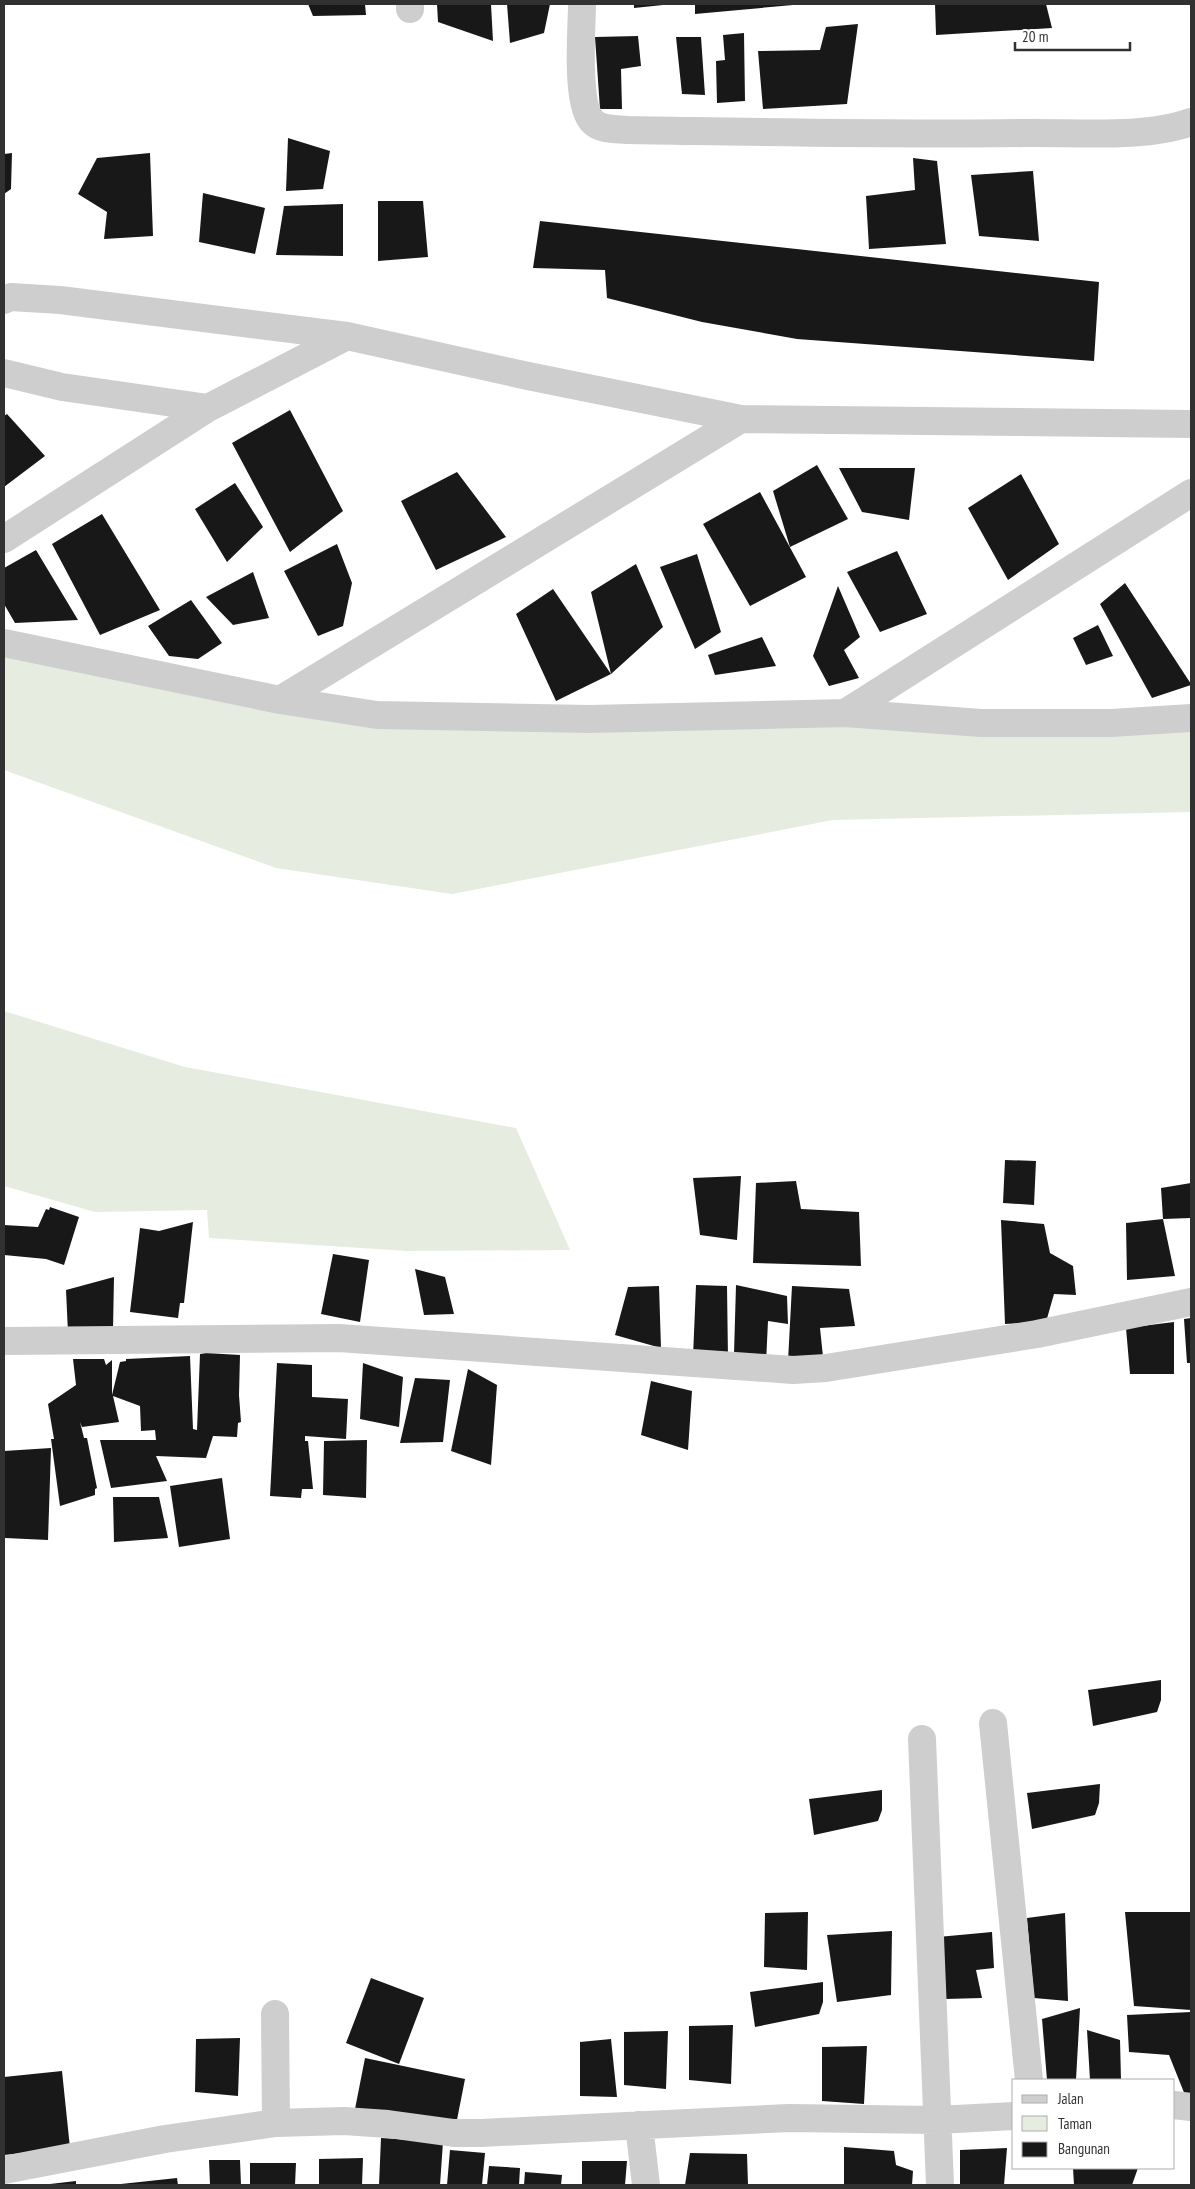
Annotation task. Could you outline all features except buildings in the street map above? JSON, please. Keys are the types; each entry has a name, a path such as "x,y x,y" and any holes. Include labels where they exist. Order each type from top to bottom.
{"street":[{"path":"582,4 582,90 584,108 593,122 607,128 626,130 905,135 1136,132 1177,127 1191,122"},
{"path":"4,300 11,297 60,300 347,336 528,376 741,419 1191,424"},
{"path":"4,539 208,408 347,336"},
{"path":"4,373 62,386 208,408"},
{"path":"280,700 741,419"},
{"path":"845,713 1191,492"},
{"path":"4,643 280,700 376,715 590,719 845,713 981,723 1111,723 1191,718"},
{"path":"4,1341 339,1338 793,1370 826,1368 1037,1334 1191,1302"},
{"path":"993,1723 1029,2079"},
{"path":"922,1739 940,2185"},
{"path":"275,2014 276,2123"},
{"path":"1175,2105 1191,2107"},
{"path":"8,2175 165,2139 276,2123 344,2120 454,2133 481,2133 789,2118 937,2120 1012,2116"},
{"path":"639,2125 646,2185"}],"green space":[{"path":"4,638 460,719 1191,718 1191,812 833,820 452,894 276,868 4,770"},
{"path":"4,1011 185,1067 516,1128 570,1250 407,1251 209,1238 207,1210 95,1212 4,1186"}]}
